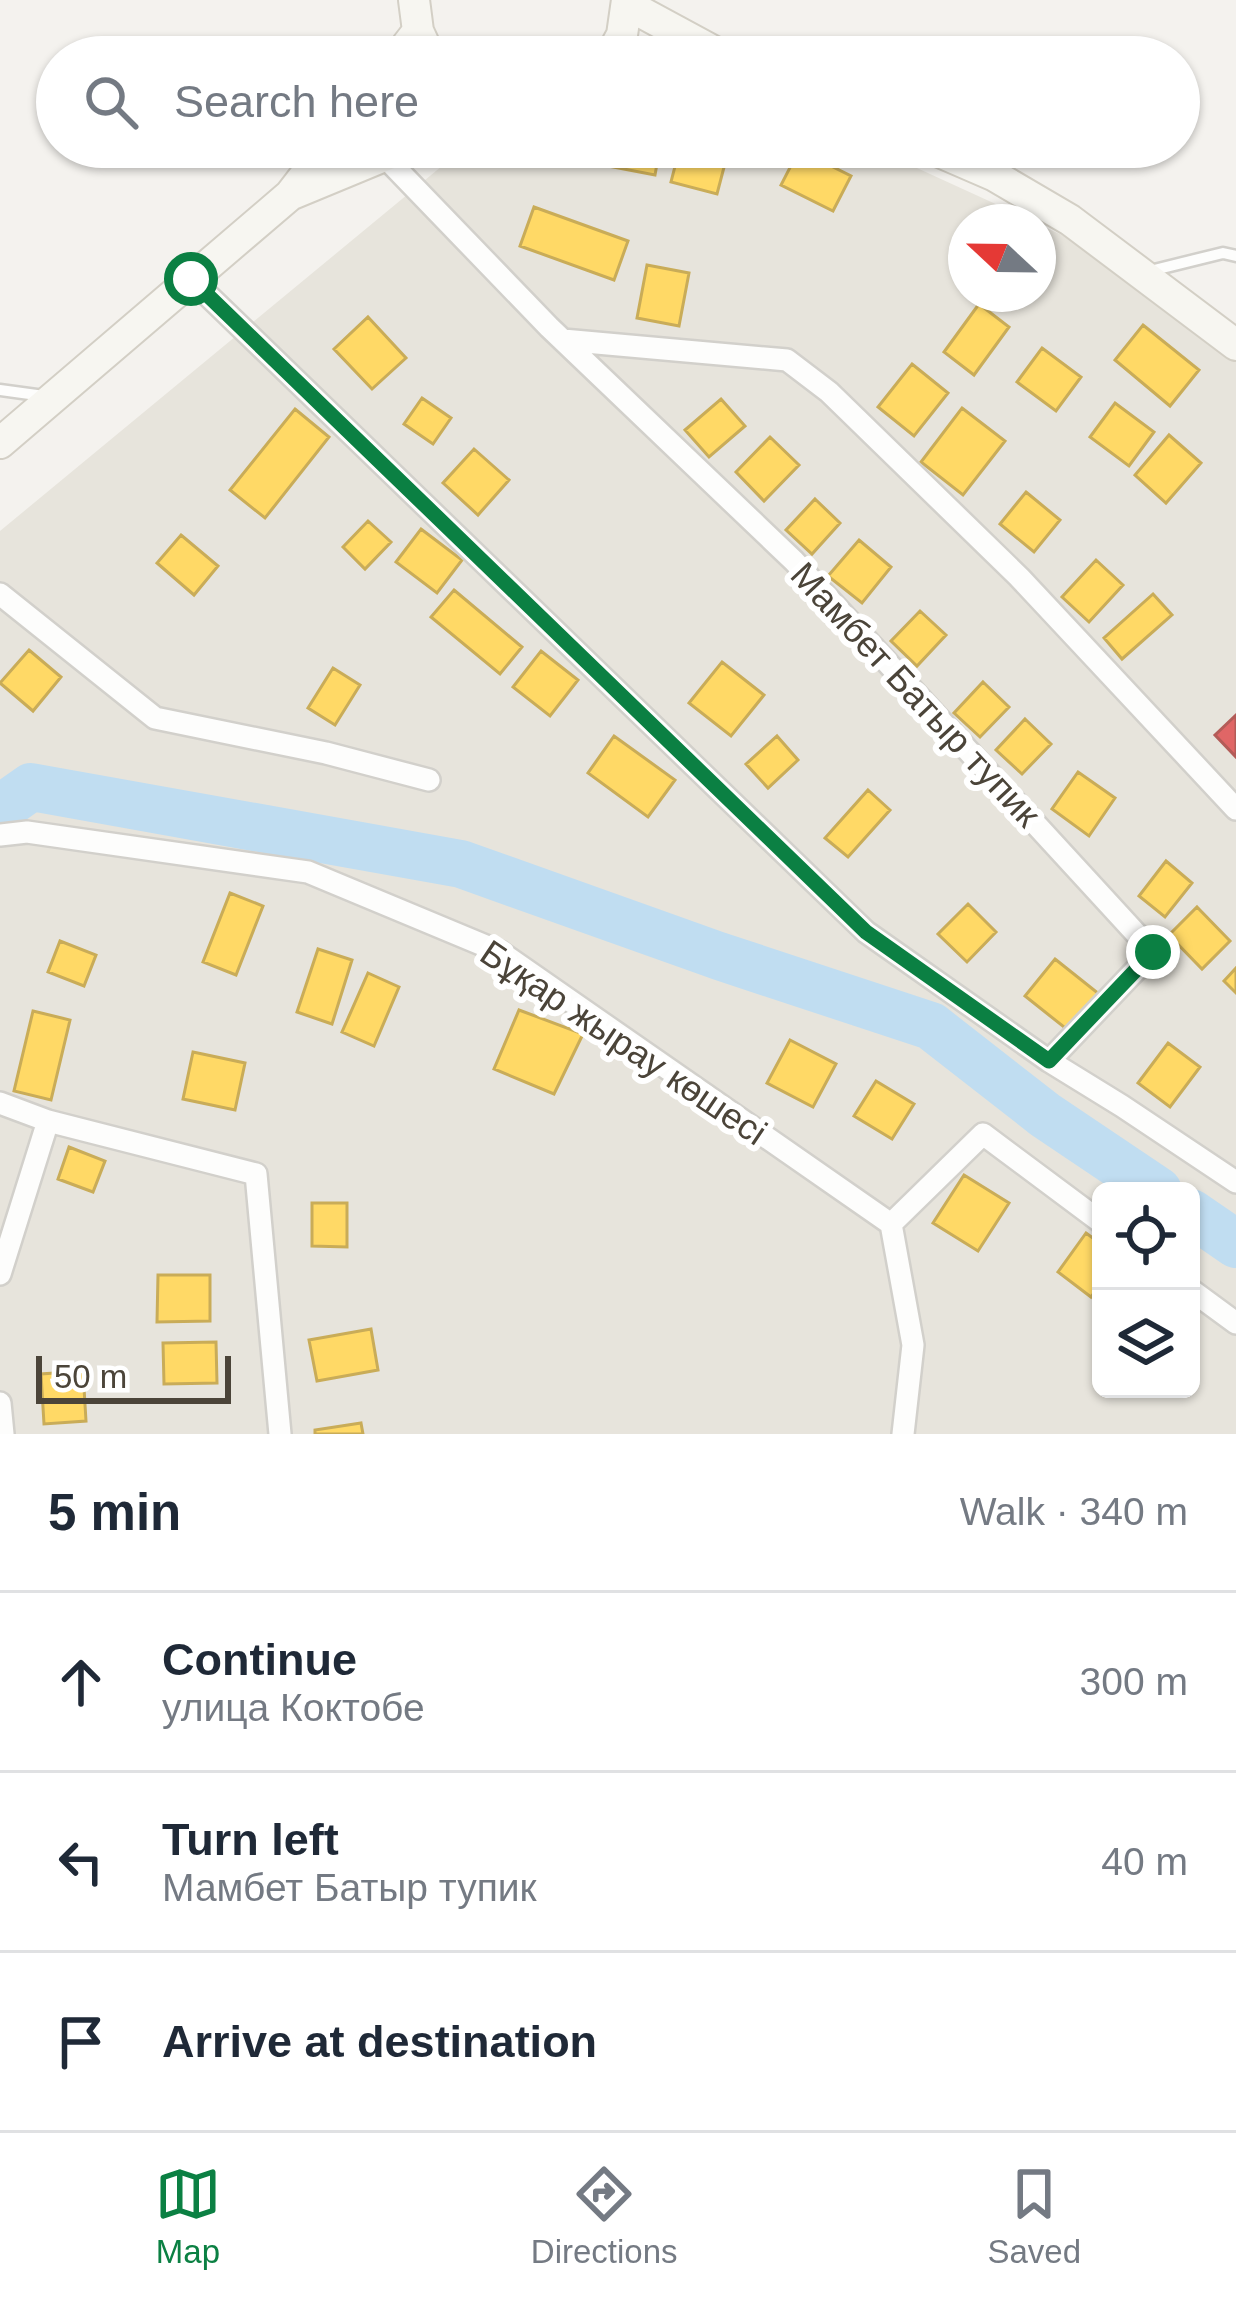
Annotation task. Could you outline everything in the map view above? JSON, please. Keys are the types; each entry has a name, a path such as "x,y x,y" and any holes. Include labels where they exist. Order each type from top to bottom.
{"main road":[{"path":"621,36 627,2 687,36"},
{"path":"0,443 290,195 311,168"},
{"path":"290,195 357,168"},
{"path":"977,168 1070,220 1236,345"}],"street":[{"name":"Мамбет Батыр тупик","path":"410,168 563,340 794,561 1153,952 1049,1061"},
{"path":"191,279 866,932 1049,1061 1236,1182"},
{"path":"563,340 787,360 829,392 1019,577 1236,809"},
{"path":"0,594 154,718 326,752 429,780"},
{"name":"Бұқар жырау көшесі","path":"0,835 27,832 308,872 500,952 891,1224"},
{"path":"0,1102 48,1121 256,1174 280,1434"},
{"path":"0,1274 48,1121"},
{"path":"903,1434 913,1345 891,1224 983,1134 1092,1215"},
{"path":"1200,1297 1236,1323"},
{"path":"0,1403 3,1434"}],"lane":[{"path":"1143,272 1223,253 1236,256"},
{"path":"0,390 52,397"}],"shaded area":[{"path":"440,168 917,168 996,204 948,204 948,312 1056,312 1056,232 1090,248 1236,344 1236,1434 0,1434 0,531"}],"building: Homes":[{"path":"619,168 656,168 655,175"},
{"path":"675,168 724,168 717,194 671,182"},
{"path":"790,168 835,168 851,176 833,211 781,185"},
{"path":"534,207 628,241 614,280 520,246"},
{"path":"647,265 689,273 679,326 637,318"},
{"path":"973,312 989,312 1009,327 974,375 944,352"},
{"path":"368,317 406,358 372,389 334,349"},
{"path":"1143,325 1199,370 1170,406 1115,360"},
{"path":"1042,348 1081,377 1056,411 1017,382"},
{"path":"912,364 948,393 914,436 878,407"},
{"path":"422,398 451,418 433,444 404,424"},
{"path":"721,399 745,426 709,457 685,430"},
{"path":"1115,403 1154,432 1129,466 1090,437"},
{"path":"962,408 1005,441 963,495 921,462"},
{"path":"295,409 329,437 265,518 230,490"},
{"path":"1169,435 1201,463 1166,503 1135,475"},
{"path":"770,437 799,465 764,501 736,472"},
{"path":"474,449 509,480 478,515 443,483"},
{"path":"1026,492 1060,520 1034,552 1000,524"},
{"path":"815,499 840,523 812,554 786,530"},
{"path":"368,521 391,542 365,569 343,547"},
{"path":"421,529 462,560 437,593 396,562"},
{"path":"181,535 218,566 194,595 157,563"},
{"path":"859,540 891,567 862,603 828,576"},
{"path":"1096,560 1123,585 1089,622 1062,597"},
{"path":"454,590 522,647 500,674 431,617"},
{"path":"1153,594 1172,615 1122,659 1104,638"},
{"path":"920,611 946,635 917,666 891,641"},
{"path":"29,650 61,677 33,711 0,683"},
{"path":"541,651 578,680 550,716 513,687"},
{"path":"722,662 764,695 731,736 689,703"},
{"path":"333,668 360,685 335,725 308,708"},
{"path":"983,682 1009,707 980,737 954,713"},
{"path":"1025,719 1051,744 1022,774 996,750"},
{"path":"614,736 675,780 648,817 588,773"},
{"path":"777,736 798,760 768,788 746,764"},
{"path":"1078,772 1115,798 1089,836 1052,809"},
{"path":"868,790 890,810 848,857 825,838"},
{"path":"1166,861 1192,883 1165,917 1139,896"},
{"path":"230,893 263,906 236,975 203,962"},
{"path":"968,904 996,932 967,962 938,934"},
{"path":"1197,907 1230,941 1202,969 1169,935"},
{"path":"60,941 96,955 84,986 48,972"},
{"path":"318,949 352,960 332,1024 297,1012"},
{"path":"1055,959 1099,994 1069,1031 1025,996"},
{"path":"1236,968 1236,993 1224,981"},
{"path":"368,973 399,987 374,1046 342,1032"},
{"path":"519,1010 583,1034 554,1094 494,1069"},
{"path":"33,1011 70,1020 51,1100 14,1091"},
{"path":"790,1040 836,1064 813,1107 767,1083"},
{"path":"1168,1043 1200,1067 1170,1107 1138,1083"},
{"path":"193,1052 245,1063 235,1110 183,1099"},
{"path":"876,1081 914,1104 892,1139 854,1116"},
{"path":"69,1147 105,1161 93,1192 58,1179"},
{"path":"964,1175 1009,1203 978,1251 933,1223"},
{"path":"312,1203 347,1203 347,1247 312,1246"},
{"path":"1086,1233 1092,1237 1091,1297 1058,1272"},
{"path":"158,1275 210,1275 210,1321 157,1322"},
{"path":"371,1329 378,1370 317,1381 309,1340"},
{"path":"216,1342 217,1383 164,1384 163,1343"},
{"path":"83,1371 86,1421 44,1424 41,1374"},
{"path":"361,1423 363,1434 315,1434 315,1430"}],"building: Shops":[{"path":"1236,715 1236,757 1215,735"}],"waterway":[{"path":"0,809 31,787 461,864 931,1026 1045,1115 1145,1182"},
{"path":"1200,1219 1236,1244"}],"route":[{"path":"191,279 866,932 1049,1061 1153,952"}]}
